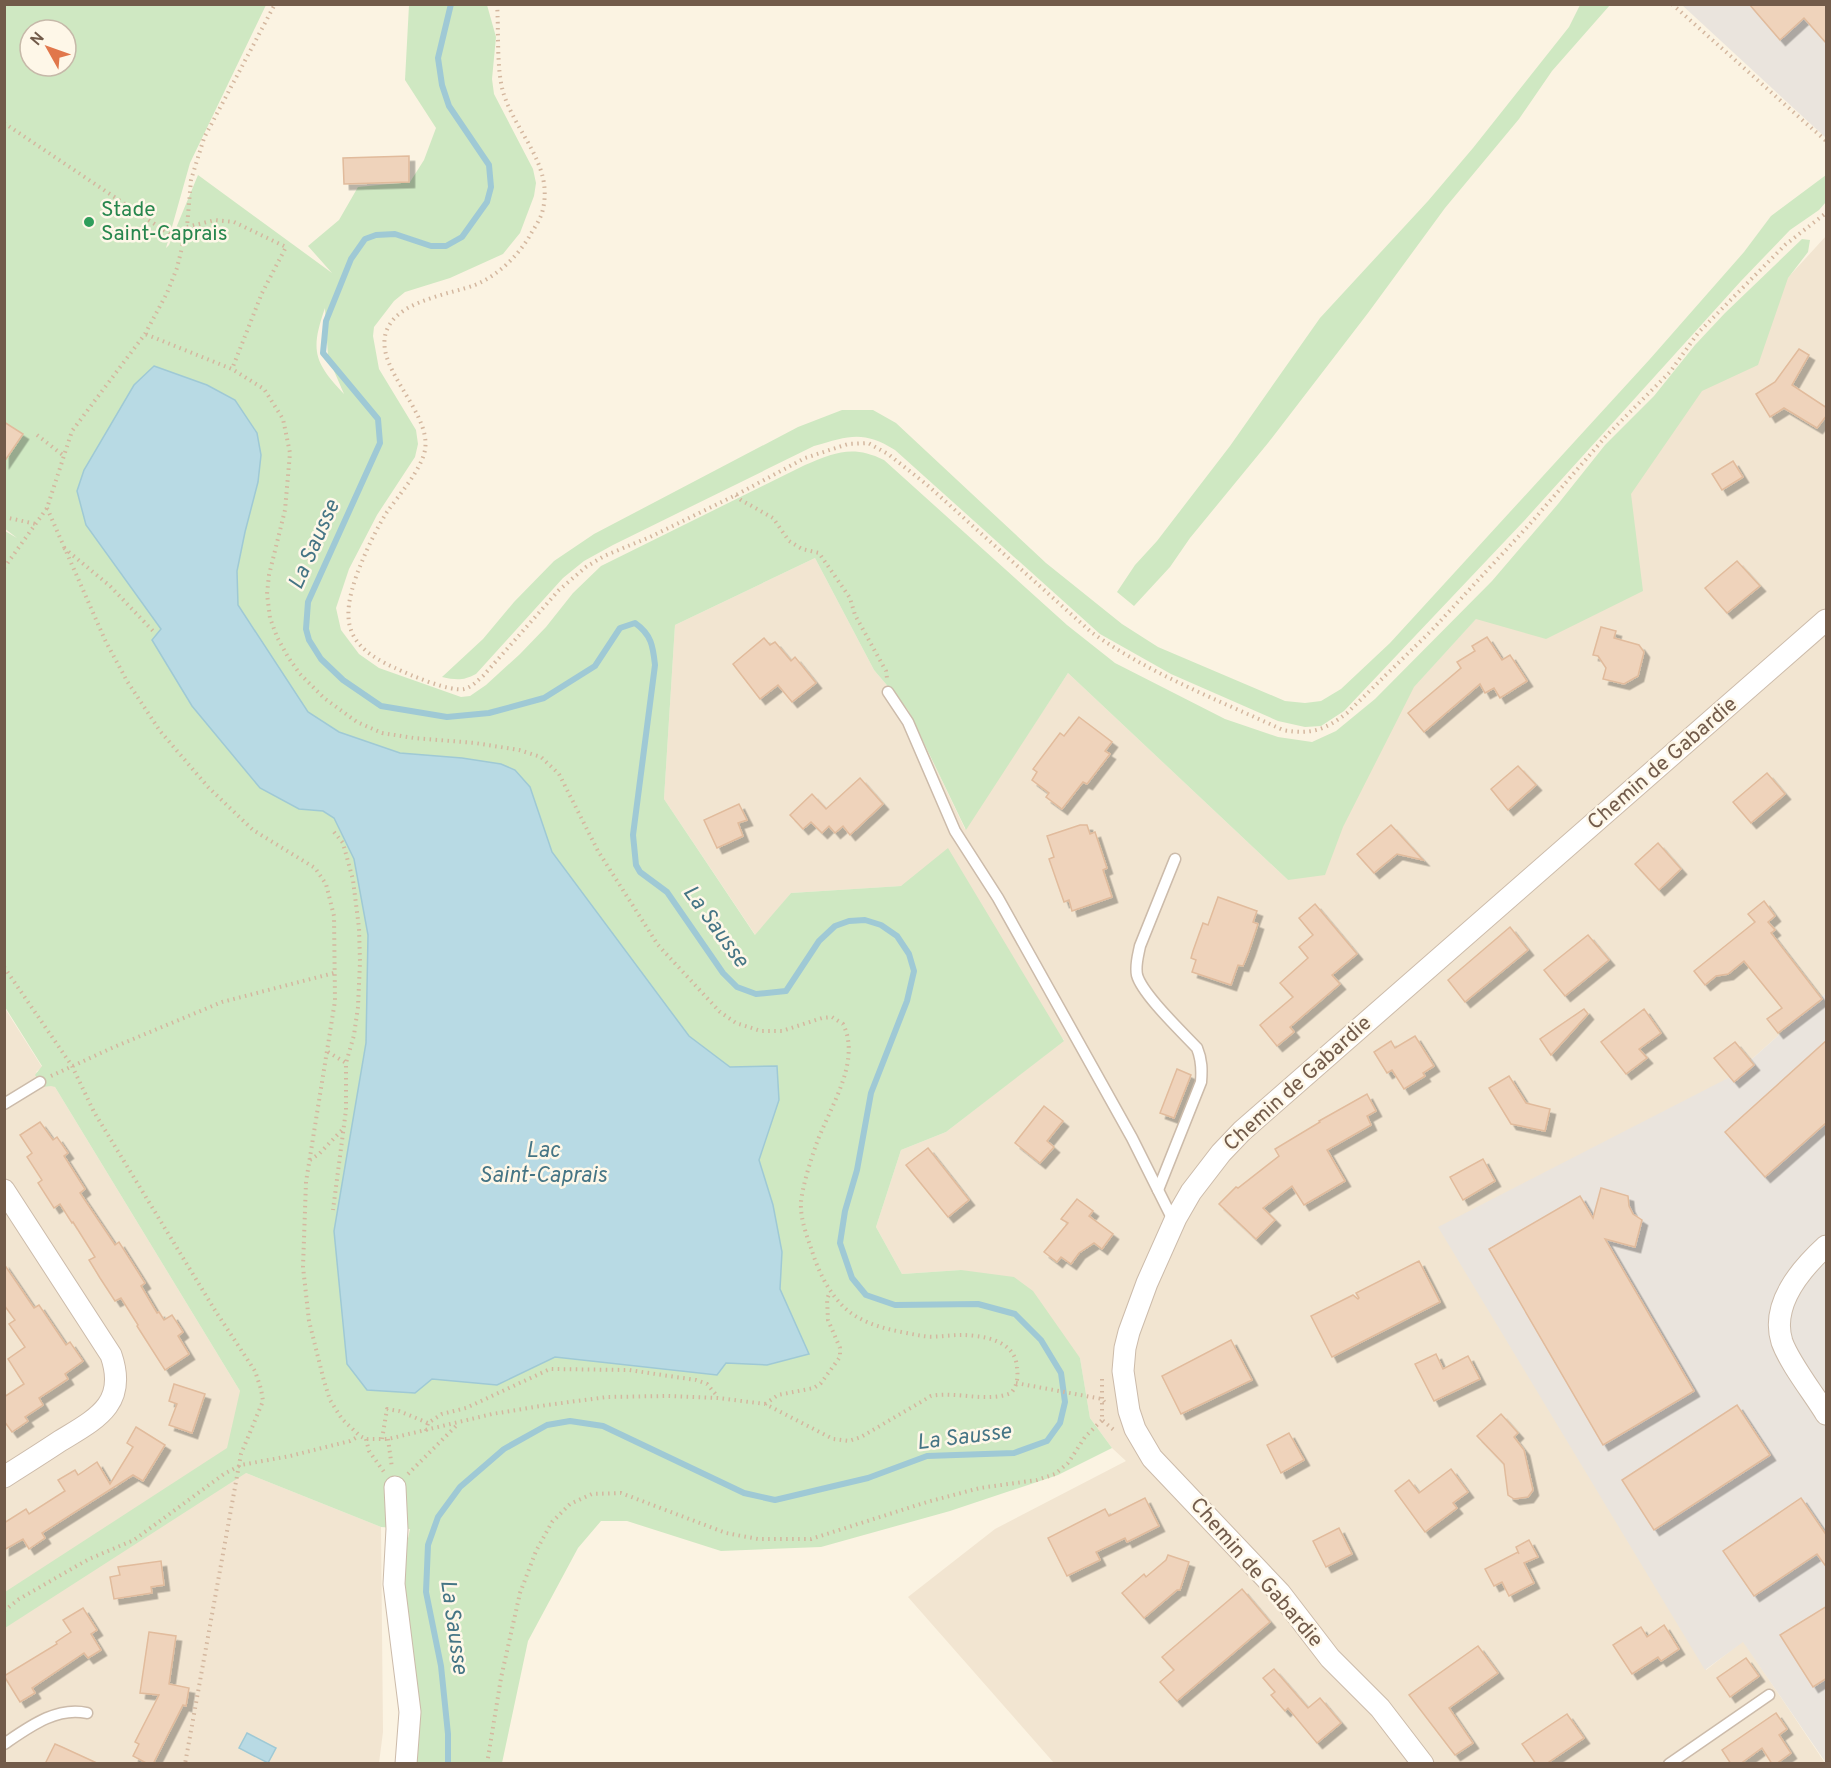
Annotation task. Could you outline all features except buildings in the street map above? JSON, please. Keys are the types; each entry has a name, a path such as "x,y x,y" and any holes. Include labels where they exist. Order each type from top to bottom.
{"street":[{"name":"Chemin de Gabardie","path":"1423,1764 1380,1708 1330,1658 1280,1593 1152,1458 1135,1428 1125,1394 1123,1371 1129,1332 1147,1283 1176,1218 1202,1178 1242,1131 1827,620"},
{"path":"4,1190 111,1355 116,1376 114,1394 102,1413 4,1477"},
{"path":"1827,1246 1797,1275 1786,1296 1780,1329 1782,1343 1827,1414"},
{"path":"395,1487 397,1529 394,1584 410,1712 405,1764"}],"lane":[{"path":"888,692 908,722 955,831 998,898 1132,1138 1170,1214 1176,1218"},
{"path":"1158,1190 1201,1082 1202,1068 1197,1048 1151,997 1138,976 1137,962 1140,946 1175,859"},
{"path":"4,1104 40,1082"},
{"path":"1669,1764 1769,1695"},
{"path":"4,1744 44,1719 75,1710 87,1713"}],"path":[{"path":"4,568 47,508 72,431 145,334 167,293 177,268 187,227 191,180 204,138 275,4"},
{"path":"497,4 501,83 504,96 534,152 544,180 546,197 543,213 524,245 493,275 477,284 400,312 389,325 383,341 390,365 421,421 425,450 420,464 385,516 362,560 349,597 350,629 359,643 379,661 452,688 470,687 483,676 560,590 586,567 604,556 650,537 805,458 848,444 868,443 888,454 926,484 1091,632 1119,652 1144,667 1283,730 1314,732 1334,723 1347,713 1432,630 1529,525 1607,435 1670,372 1698,333 1785,244 1827,213"},
{"path":"1672,4 1827,141"},
{"path":"4,123 183,243"},
{"path":"187,227 215,220 234,222 286,247 262,292 232,369"},
{"path":"47,508 105,640 127,681 160,731 208,787 254,830 315,868 326,884 334,916 335,1001 306,1182 303,1267 309,1321 330,1400 342,1419 360,1436 366,1439 388,1439 503,1412 607,1397 667,1395 765,1404 833,1438 849,1441 861,1437 931,1396 944,1394 1006,1395 1011,1393 1016,1383 1017,1359 1013,1352 998,1341 960,1335 926,1337 875,1325 858,1318 842,1306 830,1292 814,1258 807,1237 801,1203 816,1146 843,1079 848,1055 848,1041 843,1024 832,1017 782,1031 761,1031 736,1023 720,1012 658,945 598,851 559,774 541,757 519,750 475,743 382,733 357,722 335,707 300,674 277,637 270,618 267,594 268,575 285,510 290,453 283,419 264,389 232,369 145,334"},
{"path":"37,435 64,456"},
{"path":"736,495 773,518 789,541 802,549 819,553 850,598 855,615 886,671 888,692"},
{"path":"4,517 36,524"},
{"path":"64,547 110,586 154,632"},
{"path":"333,1210 346,1110 346,1063 354,1035 358,1007 360,962 359,928 353,880 343,843 334,832"},
{"path":"4,967 72,1066 94,1112 255,1371 261,1389 263,1401 241,1454 241,1465 185,1764"},
{"path":"40,1082 222,1002 334,973"},
{"path":"328,1052 346,1063"},
{"path":"310,1160 343,1129"},
{"path":"765,1404 778,1395 814,1388 821,1383 840,1357 840,1348 828,1320 827,1299 830,1292"},
{"path":"426,1431 428,1423 442,1414 466,1408 550,1369 629,1370 696,1380 707,1384 718,1398"},
{"path":"1016,1383 1100,1399"},
{"path":"382,1439 387,1409 399,1411 428,1423"},
{"path":"487,1764 501,1678 520,1593 536,1551 552,1522 570,1504 592,1494 621,1493 726,1533 758,1539 811,1539 927,1502 980,1488 1037,1480 1055,1474 1068,1463 1085,1437 1102,1420"},
{"path":"395,1487 459,1423"},
{"path":"4,1611 19,1599 89,1559 134,1540 224,1474 241,1465 290,1456 350,1441 360,1436"},
{"path":"366,1439 369,1451 395,1487"},
{"path":"388,1439 395,1487"}],"shaded area":[{"path":"1682,5 1826,5 1826,138"},
{"path":"1826,236 1826,993 1734,1075 1706,1670 1743,1641 1825,1763 1054,1763 908,1597 995,1529 1126,1461 1112,1448 1090,1418 1080,1358 961,1270 902,1274 876,1227 901,1150 946,1132 1064,1040 901,886 791,893 756,936 664,799 675,625 815,558 874,670 908,710 965,829 1068,673 1288,880 1324,785"},
{"path":"1826,993 1826,1763 1743,1642 1705,1670 1438,1227 1734,1075"},
{"path":"4,1007 42,1067 36,1072 55,1087 240,1391 246,1473 381,1527 383,1732 379,1763 5,1763"}],"green space":[{"path":"4,5 266,5 190,163 166,248 198,175 332,273 308,246 339,220 358,187 410,182 424,160 436,128 405,80 409,5 487,5 496,37 492,79 494,94 533,169 536,183 534,196 520,233 503,254 450,278 405,292 394,301 374,327 373,336 379,369 416,430 418,444 415,457 377,515 349,569 336,608 341,630 359,654 379,668 461,697 470,696 486,685 520,654 546,627 573,593 601,566 805,465 835,454 854,452 873,455 884,460 1067,625 1115,663 1225,719 1278,737 1312,742 1336,731 1375,699 1492,581 1605,445 1654,396 1695,345 1725,313 1802,239 1810,240 1808,252 1788,278 1758,365 1702,391 1631,494 1643,591 1546,639 1476,619 1414,687 1343,827 1325,875 1288,880 1068,673 966,830 908,710 874,670 815,558 675,625 664,799 755,935 791,893 901,886 948,848 1064,1041 946,1132 901,1150 876,1227 902,1274 961,1270 1014,1277 1033,1291 1080,1358 1090,1418 1112,1448 1058,1475 950,1511 821,1547 721,1551 627,1521 601,1521 578,1548 528,1641 502,1763 410,1763 402,1567 410,1529 381,1527 246,1473 5,1628 5,1592 227,1448 240,1391 55,1087 43,1087 35,1075 42,1066 5,1007 5,531 17,538 4,528","holes":["325,308 328,357 344,394 326,373 318,355 317,335"]},
{"path":"1580,5 1610,5 1552,71 1519,119 1445,208 1268,443 1190,538 1170,567 1134,606 1117,592 1135,565 1157,541 1230,446 1320,318 1428,201 1473,148 1569,27"},
{"path":"1826,175 1826,202 1819,210 1790,230 1523,522 1344,711 1321,726 1305,727 1278,721 1171,674 1100,634 895,450 865,437 847,438 814,446 584,561 563,578 476,674 459,679 442,677 483,639 514,602 554,561 594,534 798,427 842,410 873,410 896,423 1046,563 1122,624 1158,647 1285,701 1305,703 1321,701 1341,689 1390,643 1650,359 1744,252 1771,216"}],"water":[{"name":"Lac Saint-Caprais","path":"154,366 207,385 235,400 257,433 261,455 258,482 237,571 238,605 308,712 339,732 400,753 462,758 501,764 515,770 530,787 552,852 689,1036 730,1067 777,1066 779,1100 759,1160 773,1205 782,1252 780,1289 809,1354 767,1365 726,1363 717,1375 555,1357 497,1385 432,1379 415,1393 367,1390 347,1364 334,1231 366,1043 368,935 354,859 334,818 323,811 299,809 260,788 192,706 152,640 161,629 86,525 77,491 84,470 134,385"},
{"path":"247,1733 276,1748 268,1763 239,1748"}],"waterway":[{"name":"La Sausse","path":"448,1764 448,1734 441,1666 426,1592 428,1545 438,1517 460,1487 504,1449 547,1425 570,1421 603,1426 744,1493 775,1500 868,1478 927,1456 1014,1453 1047,1441 1060,1423 1065,1402 1061,1373 1041,1340 1015,1314 978,1304 895,1305 866,1295 852,1278 840,1243 845,1211 857,1170 871,1093 907,1001 914,971 909,954 897,936 881,925 865,920 849,921 835,926 819,941 786,991 756,994 737,987 723,973 667,892 640,872 636,865 633,835 655,665 651,642 645,632 635,623 620,628 595,666 544,698 489,713 447,717 381,706 343,680 321,659 309,640 306,629 308,602 380,443 378,419 323,353 326,321 351,259 365,239 376,235 395,234 431,246 446,246 462,237 487,202 491,187 489,165 449,106 442,85 438,58 451,4"}],"place":[{"name":"Stade Saint-Caprais","path":"89,222"}]}
